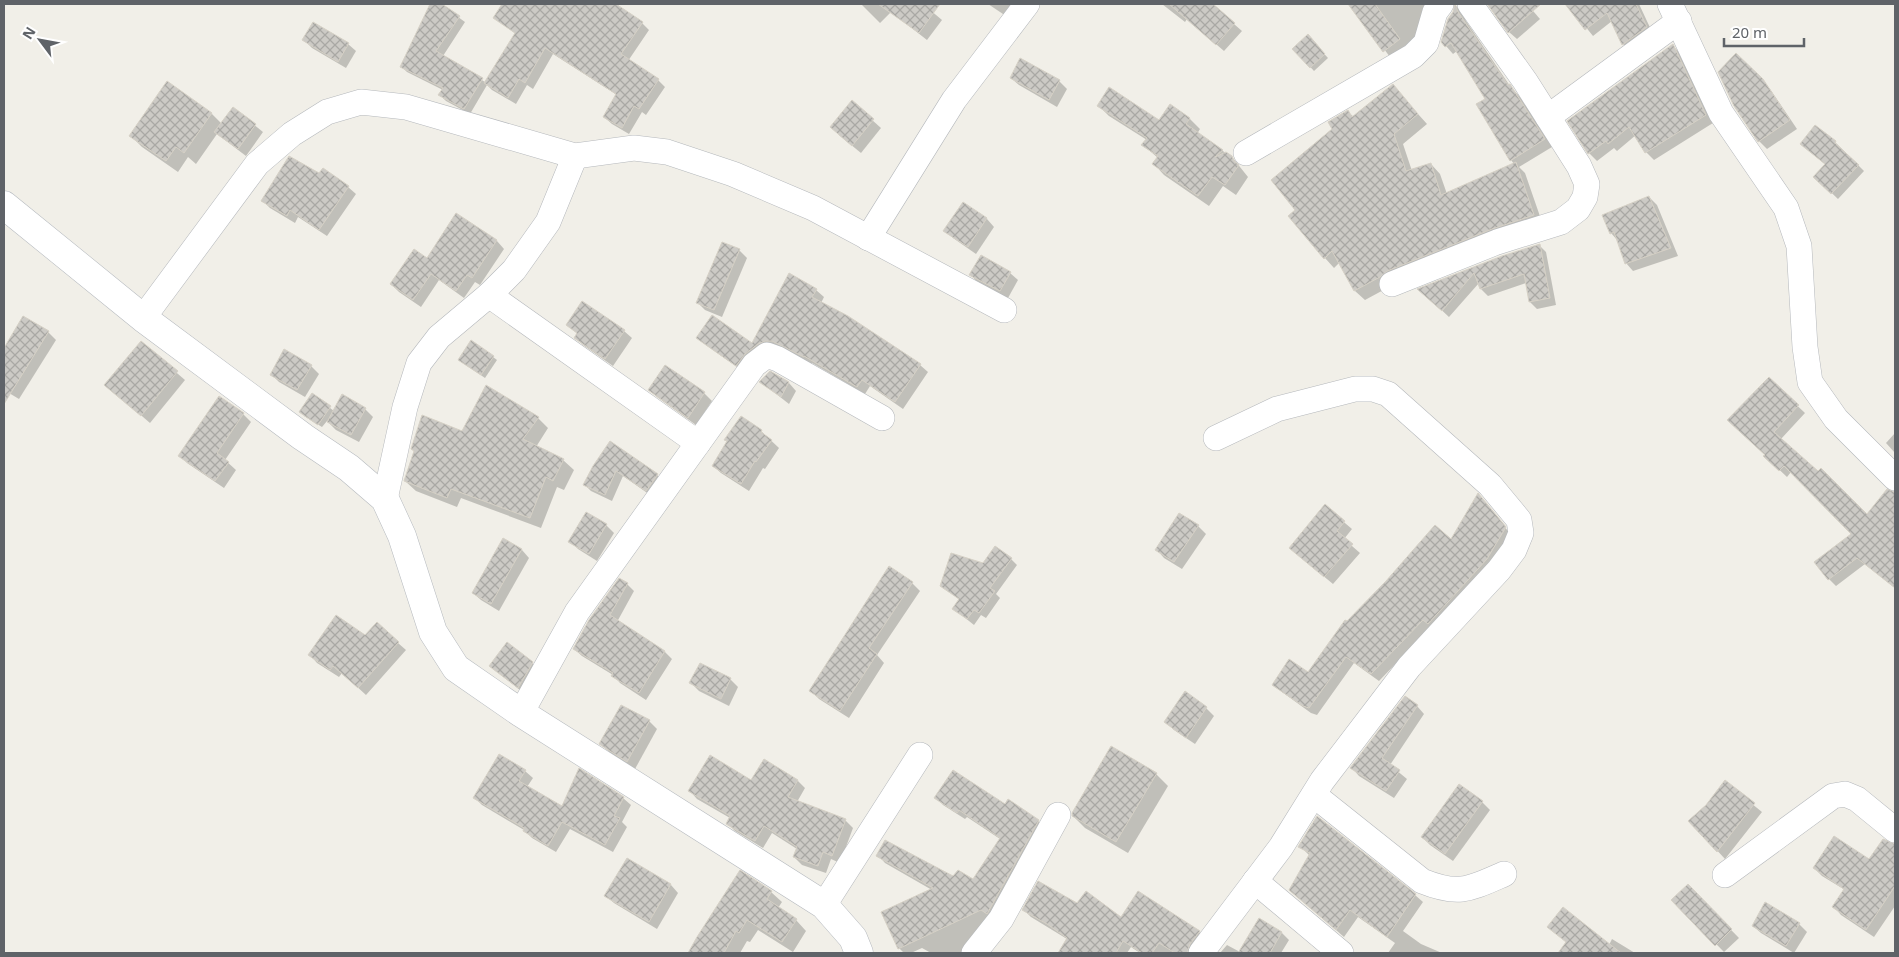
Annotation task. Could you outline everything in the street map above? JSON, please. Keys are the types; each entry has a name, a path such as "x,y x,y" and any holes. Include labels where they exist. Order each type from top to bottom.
{"street":[{"path":"868,238 954,100 1027,4"},
{"path":"1246,153 1413,56 1426,43 1435,12 1441,4"},
{"path":"1392,284 1497,242 1561,222 1578,209 1585,197 1587,184 1579,166 1525,81 1470,4"},
{"path":"1548,117 1675,13 1721,112 1786,208 1799,246 1804,347 1810,382 1836,419 1895,478"},
{"path":"143,318 257,164 292,134 326,112 361,102 406,107 575,156 634,148 667,152 733,174 812,208 1004,310"},
{"path":"385,498 405,407 419,362 439,336 489,295 514,270 548,222 575,156"},
{"path":"4,205 143,318 303,437 349,468 385,498 402,536 433,632 456,668 521,713 824,906 853,938 859,953"},
{"path":"489,295 698,443"},
{"path":"521,713 577,612 754,365 767,355 778,359 882,418"},
{"path":"1201,953 1281,847 1314,794 1409,667 1499,570 1514,550 1521,533 1519,520 1490,485 1388,394 1373,389 1355,390 1277,409 1216,438"},
{"path":"824,906 920,755"},
{"path":"1314,794 1400,864 1422,880 1435,886 1469,889 1504,874"},
{"path":"1725,876 1833,796 1845,794 1857,799 1895,830"},
{"path":"974,953 1001,919 1058,815"},
{"path":"1255,881 1341,953"}],"building":[{"path":"430,4 442,4 460,16 436,51 483,78 464,109 438,95 443,88 400,67"},
{"path":"502,4 616,4 643,22 621,54 659,79 639,109 634,106 622,128 603,117 616,94 545,48 525,83 519,79 508,98 484,83 515,33 493,18"},
{"path":"878,4 940,4 919,33"},
{"path":"1169,4 1213,4 1235,23 1216,45"},
{"path":"1348,4 1375,4 1400,39 1383,52"},
{"path":"1455,4 1458,12 1508,85 1510,84 1545,139 1510,161 1476,104 1485,99 1451,43 1445,47 1441,42"},
{"path":"1489,4 1541,4 1508,33"},
{"path":"1565,4 1636,4 1647,27 1622,45 1607,13 1585,30"},
{"path":"313,22 349,43 338,62 302,40"},
{"path":"1308,34 1325,54 1310,68 1292,49"},
{"path":"1673,44 1706,115 1645,153 1629,127 1608,144 1606,141 1588,154 1567,121"},
{"path":"1736,53 1763,79 1790,120 1758,142 1734,106 1718,72"},
{"path":"1020,58 1060,80 1049,100 1010,78"},
{"path":"167,81 212,113 184,153 176,147 166,161 129,136"},
{"path":"1393,84 1418,114 1394,134 1406,171 1431,163 1441,195 1516,162 1534,215 1492,229 1387,271 1380,277 1354,291 1332,251 1324,259 1288,216 1295,210 1271,180 1332,129 1328,122 1348,110 1352,117"},
{"path":"1109,87 1159,120 1170,104 1190,118 1186,124 1223,150 1215,157 1226,152 1239,165 1225,185 1212,177 1198,196 1152,164 1158,156 1141,145 1147,138 1097,106"},
{"path":"852,100 874,119 852,146 830,127"},
{"path":"233,107 256,124 238,149 214,132"},
{"path":"1815,125 1836,141 1835,143 1859,165 1831,194 1813,177 1825,164 1800,144"},
{"path":"289,156 319,173 323,168 349,186 319,230 290,210 287,216 261,201"},
{"path":"1649,196 1671,248 1625,264 1614,232 1610,234 1602,215"},
{"path":"963,202 987,218 968,247 943,231"},
{"path":"456,213 497,240 472,278 467,275 456,291 431,274 413,300 390,284 414,249 427,258"},
{"path":"722,242 740,249 714,310 696,303"},
{"path":"1540,244 1550,298 1529,302 1524,274 1480,289 1474,273 1442,311 1417,289 1502,256"},
{"path":"981,255 1011,272 1000,291 969,275"},
{"path":"789,273 817,289 812,297 848,316 921,364 895,402 862,380 857,387 804,356 772,341 758,344 745,354 736,366 696,338 712,315 752,343"},
{"path":"582,301 625,330 605,359 574,338 577,333 566,325"},
{"path":"23,316 49,331 4,404 4,348"},
{"path":"471,340 494,356 481,375 458,360"},
{"path":"141,341 178,371 141,416 104,385"},
{"path":"284,349 312,365 297,390 270,375"},
{"path":"665,365 705,392 688,418 648,390"},
{"path":"770,371 789,382 781,397 759,382"},
{"path":"1769,377 1799,405 1774,432 1818,471 1821,468 1867,514 1887,489 1895,492 1895,588 1857,558 1828,580 1814,562 1851,534 1784,466 1779,471 1763,456 1765,455 1727,420"},
{"path":"486,385 539,417 523,439 564,459 553,481 546,477 530,518 451,489 447,498 404,481 414,451 411,449 422,415 462,431"},
{"path":"312,393 331,406 318,425 299,412"},
{"path":"342,394 366,408 351,435 327,422"},
{"path":"219,396 244,413 217,453 229,462 215,481 178,456"},
{"path":"741,416 762,430 761,432 772,440 755,461 741,484 712,466 727,441 724,440"},
{"path":"610,441 658,474 646,491 616,471 605,495 583,485"},
{"path":"1478,493 1506,527 1487,559 1428,624 1423,620 1371,674 1346,657 1309,708 1272,685 1289,659 1308,672 1345,620 1347,621 1386,581 1435,525 1451,539"},
{"path":"1325,504 1345,521 1337,531 1353,544 1324,577 1289,548"},
{"path":"586,512 607,524 589,554 568,542"},
{"path":"1179,513 1199,525 1174,562 1155,550"},
{"path":"503,538 522,549 491,604 472,593"},
{"path":"995,546 1012,558 990,588 995,591 979,613 974,610 967,619 952,609 959,599 940,586 951,553 983,563"},
{"path":"889,566 913,582 869,648 877,654 840,711 809,691"},
{"path":"619,578 628,583 610,615 665,651 639,693 611,676 613,673 573,649 589,620"},
{"path":"336,615 365,635 377,622 399,642 358,688 333,666 330,670 308,655"},
{"path":"507,642 533,662 518,688 489,666"},
{"path":"700,663 731,678 721,699 689,683"},
{"path":"1185,691 1207,707 1186,738 1164,722"},
{"path":"1405,696 1418,705 1382,758 1400,770 1386,791 1350,768"},
{"path":"621,705 650,720 627,762 599,744"},
{"path":"1111,746 1157,773 1116,842 1072,816"},
{"path":"499,754 526,770 519,781 562,806 579,768 624,797 614,816 620,818 605,845 562,822 548,846 523,831 524,828 473,798"},
{"path":"710,755 751,780 764,759 798,780 788,797 846,819 832,856 823,852 818,866 793,857 797,847 764,826 755,841 726,824 730,816 688,791"},
{"path":"953,770 1005,804 1008,799 1039,820 987,914 981,910 898,949 881,912 933,888 876,856 885,840 953,876 958,870 973,879 1000,838 959,810 957,813 934,798"},
{"path":"1725,780 1755,803 1717,852 1688,821 1706,805"},
{"path":"1459,784 1483,801 1445,854 1421,837"},
{"path":"1317,816 1416,894 1387,937 1350,910 1336,930 1289,890 1310,853 1298,847"},
{"path":"1834,836 1869,859 1883,839 1895,844 1895,886 1866,930 1832,907 1844,889 1813,868"},
{"path":"627,858 671,884 649,922 604,896"},
{"path":"740,870 772,891 767,899 797,919 782,942 747,920 739,933 736,931 724,953 688,953 697,937"},
{"path":"1038,881 1077,903 1086,891 1121,917 1138,891 1200,931 1190,944 1187,953 1175,953 1159,943 1152,953 1142,953 1123,941 1116,953 1058,953 1067,938 1022,910"},
{"path":"1688,884 1732,929 1715,946 1671,900"},
{"path":"1765,902 1800,923 1786,946 1752,926"},
{"path":"1563,907 1621,953 1558,953 1566,942 1547,927"},
{"path":"1259,918 1282,932 1270,953 1238,953"}]}
